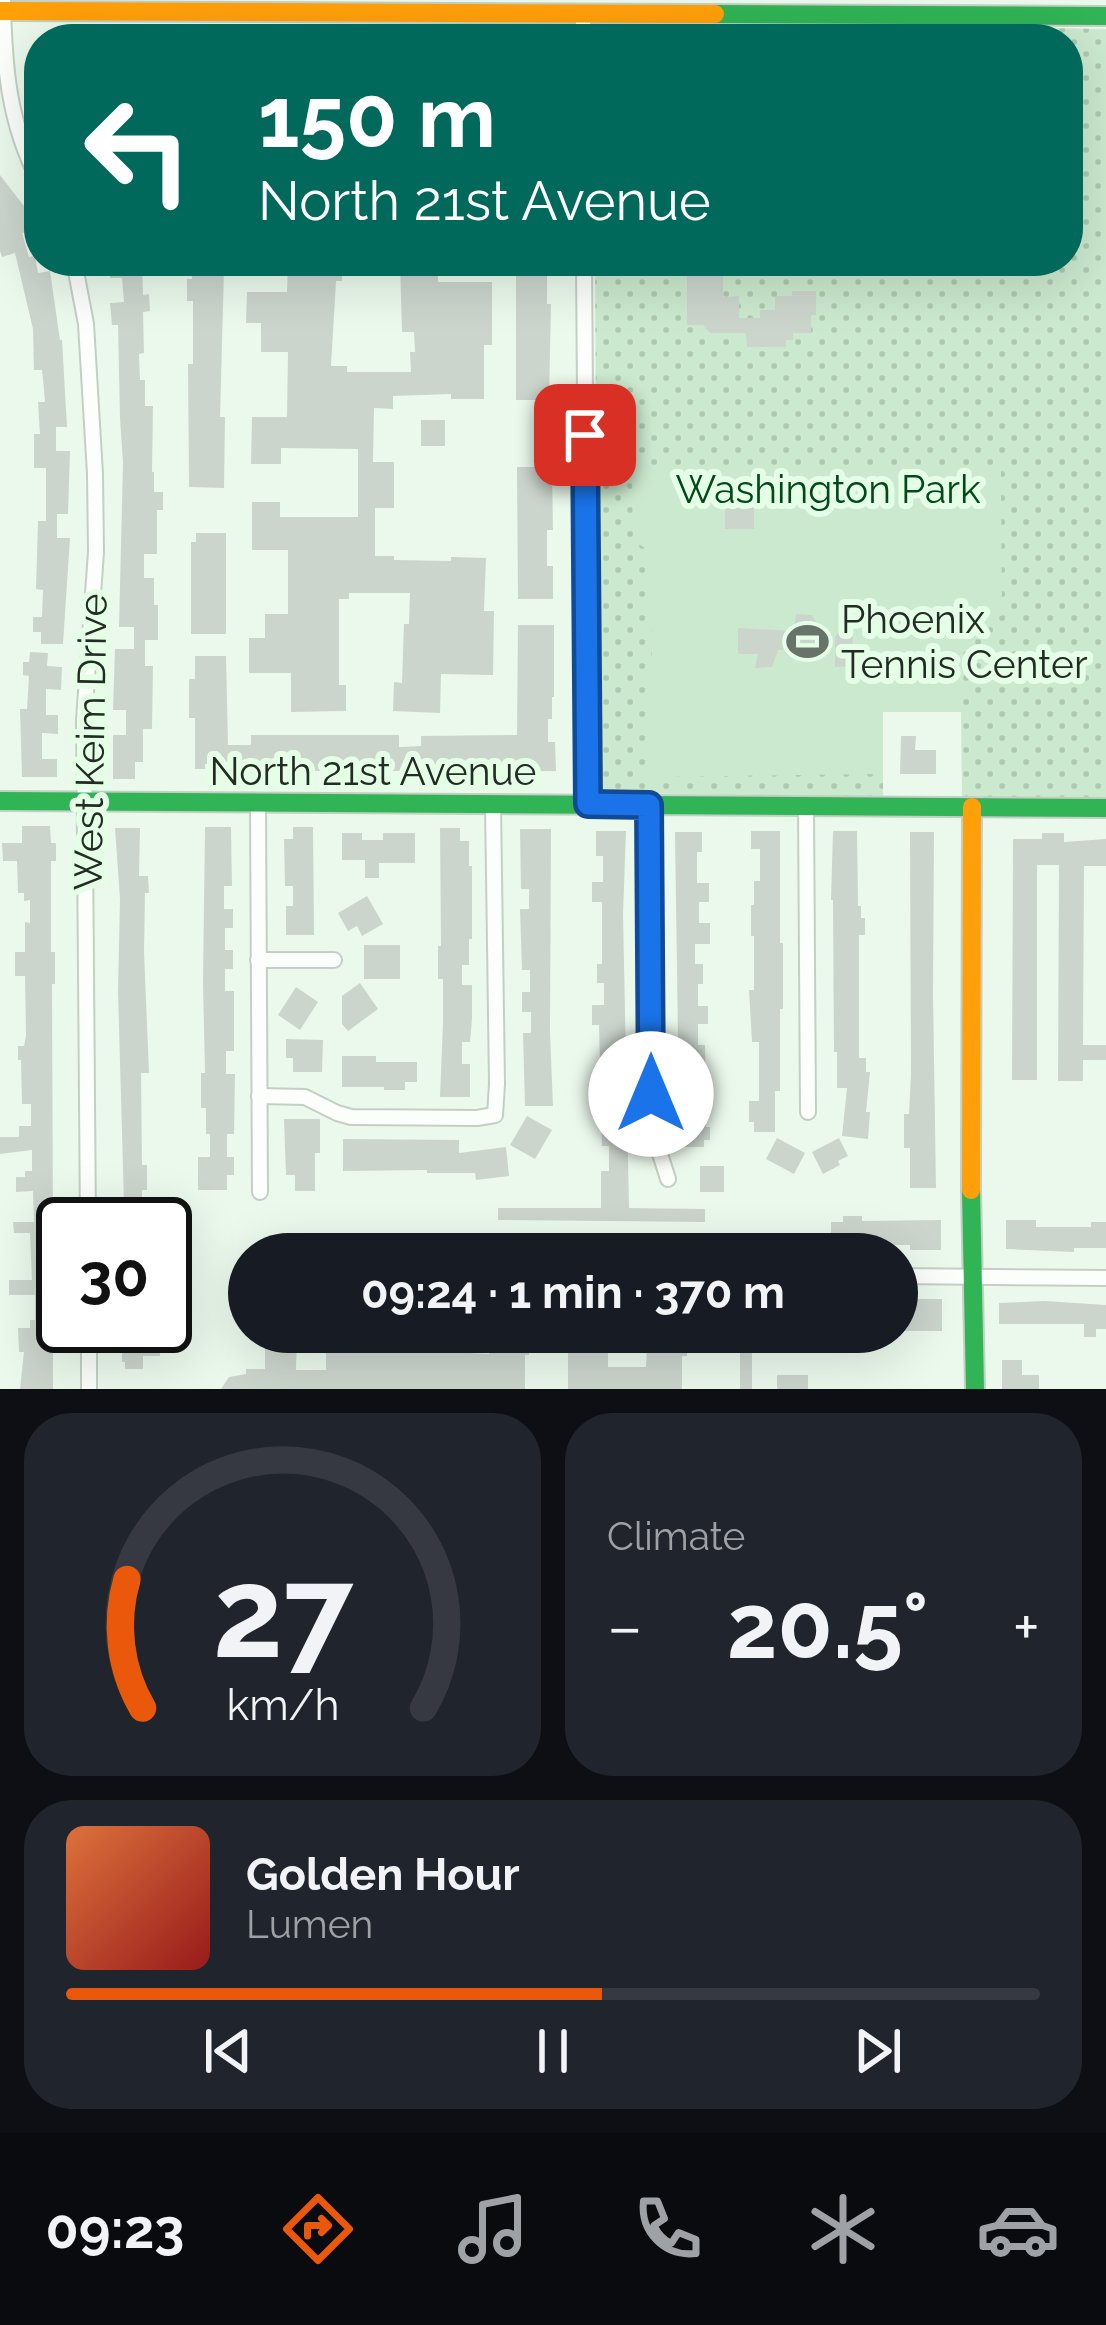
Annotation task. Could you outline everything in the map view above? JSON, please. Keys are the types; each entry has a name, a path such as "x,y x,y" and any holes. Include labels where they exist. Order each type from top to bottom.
{"street":[{"path":"24,145 8,93 2,8 400,6 583,14 738,7 964,8 1106,16"},
{"path":"583,14 583,24"},
{"name":"West Keim Drive","path":"77,276 86,324 95,474 84,720 88,1197"},
{"path":"584,276 588,804"},
{"name":"North 21st Avenue","path":"0,801 1106,808"},
{"path":"257,804 260,1192"},
{"path":"259,1096 305,1097 351,1117 477,1118 495,1114 493,804"},
{"path":"649,805 651,1115 668,1179"},
{"path":"806,806 808,1112"},
{"path":"972,807 975,1389"},
{"path":"258,960 334,960"},
{"path":"918,1276 1106,1278"},
{"path":"89,1353 89,1389"}],"green space":[{"name":"Washington Park","path":"1083,29 1106,29 1106,798 962,797 961,711 883,712 883,797 610,793 598,782 595,276 1083,276"},
{"name":"Phoenix Tennis Center","path":"640,469 1001,469 1002,616 963,617 963,712 883,712 883,774 649,777 652,665 647,549 633,541 632,477"}],"building":[{"path":"0,175 24,206 24,276 51,276 62,340 67,427 56,427 56,451 70,451 68,514 57,514 57,538 70,538 63,644 41,644 41,632 33,632 33,617 42,617 43,590 36,589 38,521 46,521 46,468 34,468 34,434 40,434 38,402 45,402 42,370 34,370 33,329 15,253 2,257"},
{"path":"142,276 143,295 149,294 150,311 143,312 140,380 145,380 145,406 153,406 154,492 163,492 163,510 157,510 157,554 144,554 144,578 154,578 158,640 145,640 145,666 153,666 152,729 143,729 143,762 135,762 135,779 113,779 113,735 126,735 126,710 113,710 115,649 134,649 134,627 119,627 123,463 118,325 112,325 110,303 124,302 122,278 110,278"},
{"path":"224,276 220,417 225,417 224,488 189,487 188,364 193,364 193,301 187,301 187,279"},
{"path":"288,276 342,276 342,281 336,281 331,366 347,366 347,372 411,372 414,332 402,332 400,276 492,282 492,345 484,345 484,399 451,399 451,394 393,396 393,409 374,408 373,462 394,462 394,508 375,508 375,556 394,556 394,560 486,558 484,611 494,611 493,675 441,674 440,713 393,711 394,682 402,683 410,593 349,593 349,599 339,599 339,685 346,685 346,711 291,712 291,673 249,673 249,638 265,638 265,614 288,614 288,550 252,550 252,502 280,502 280,517 358,517 358,449 281,448 281,464 251,464 252,417 287,417 288,352 261,352 261,323 246,323 247,292 287,292"},
{"path":"516,276 547,276 549,400 516,400"},
{"path":"687,276 723,276 723,297 739,296 739,318 760,318 760,310 775,310 775,296 816,291 811,333 793,333 786,347 747,347 746,333 710,333 703,325 687,325"},
{"path":"421,420 445,420 445,446 421,446"},
{"path":"517,467 552,467 553,530 547,530 547,566 553,566 553,599 518,599"},
{"path":"725,489 754,489 754,529 725,529"},
{"path":"196,533 226,533 226,634 191,634 191,542 196,542"},
{"path":"796,614 812,615 816,622 815,649 778,650 772,667 755,668 758,654 738,654 738,628 794,631"},
{"path":"518,625 554,625 554,697 548,742 555,742 556,771 290,771 290,766 254,766 254,773 244,773 244,764 205,764 205,769 195,769 189,679 195,679 195,656 226,656 228,745 251,745 251,735 399,735 399,747 421,746 421,736 517,735"},
{"path":"840,631 853,637 851,666 835,667 835,637"},
{"path":"30,652 48,653 47,666 62,667 61,690 46,689 46,715 58,715 58,734 42,733 42,759 57,759 57,777 22,777 20,709 27,709 29,676 23,675 23,662 29,662"},
{"path":"901,736 916,736 915,750 936,750 936,774 900,774"},
{"path":"22,826 50,826 51,843 56,843 56,861 51,861 53,1197 36,1197 36,1353 53,1353 53,1389 20,1389 24,1352 19,1352 18,1328 30,1328 30,1320 35,1320 35,1295 9,1295 9,1280 32,1280 30,1233 14,1233 13,1222 34,1222 33,1191 16,1192 16,1177 32,1171 32,1150 0,1154 0,1137 19,1137 19,1126 31,1126 31,1104 22,1104 18,1060 18,1046 24,1046 26,1036 25,976 15,976 15,952 25,952 30,900 24,901 24,893 18,893 17,861 3,861 2,843 22,843"},
{"path":"205,827 231,827 232,886 224,886 224,909 233,909 233,928 225,928 225,950 233,950 233,969 225,969 225,991 234,991 234,1051 226,1051 226,1074 235,1074 234,1134 227,1134 227,1157 234,1157 234,1175 227,1175 227,1190 198,1190 198,1157 210,1157 206,1108 201,1108"},
{"path":"293,827 313,827 314,935 286,935 286,906 293,906 293,886 285,886 284,839 293,839"},
{"path":"115,828 140,828 139,876 148,876 149,893 145,893 144,952 149,1073 141,1073 142,1165 147,1165 147,1190 142,1190 142,1197 124,1197"},
{"path":"440,828 460,828 460,841 469,841 472,866 472,939 469,965 462,965 462,985 472,985 470,1042 462,1042 462,1064 470,1064 470,1097 440,1097"},
{"path":"520,829 551,829 553,1106 525,1106 523,1033 531,1033 531,1012 522,1012 522,992 530,992 530,970 522,970 520,909 529,909 529,889 521,889"},
{"path":"596,831 626,831 623,914 629,1208 705,1209 705,1222 498,1220 498,1208 601,1208 601,1171 609,1171 609,1146 602,1146 599,1025 592,1025 592,1005 604,1005 604,983 597,983 597,964 602,964 602,902 592,902 592,882 603,882"},
{"path":"751,831 780,831 783,1009 775,1132 754,1132 754,1122 749,1122 749,1101 759,1101 759,1042 752,1042 749,990 754,990 751,905 754,881 760,881 760,849 751,849"},
{"path":"833,831 857,831 858,906 865,918 865,935 859,935 859,1058 866,1058 866,1072 870,1072 868,1139 842,1136 847,1088 837,1088 834,1052"},
{"path":"675,832 702,832 697,883 709,883 709,902 699,902 699,923 710,923 710,944 695,944 695,964 703,964 698,1006 708,1006 708,1024 698,1024 698,1045 705,1045 706,1127 710,1127 710,1140 704,1140 704,1147 683,1147 683,1108 679,1108"},
{"path":"910,832 934,832 936,1188 910,1188 910,1148 904,1148 911,1074"},
{"path":"342,833 383,840 383,833 415,833 415,863 379,863 379,878 365,878 365,860 342,860"},
{"path":"1042,833 1064,833 1064,842 1106,839 1106,866 1084,866 1083,1045 1106,1045 1106,1060 1083,1060 1083,1081 1058,1081 1059,865 1037,865 1037,1080 1012,1080 1013,839 1042,839"},
{"path":"367,896 383,924 362,936 357,926 348,931 338,913"},
{"path":"364,945 400,945 400,979 364,979"},
{"path":"360,983 378,1009 348,1031 342,1024 342,996"},
{"path":"296,987 318,1002 300,1030 278,1015"},
{"path":"286,1039 323,1040 322,1072 293,1072 293,1058 286,1058"},
{"path":"342,1056 417,1062 417,1082 405,1082 405,1090 342,1087"},
{"path":"527,1116 552,1130 535,1159 510,1145"},
{"path":"284,1119 320,1119 315,1191 295,1191 295,1175 286,1175"},
{"path":"777,1138 805,1153 794,1174 766,1159"},
{"path":"839,1138 848,1156 823,1174 812,1152"},
{"path":"343,1139 459,1140 459,1153 506,1147 509,1176 476,1180 475,1173 343,1171"},
{"path":"700,1166 724,1166 724,1192 700,1192"},
{"path":"843,1216 862,1216 862,1221 941,1220 941,1250 918,1250 918,1233 831,1233 831,1222 843,1222"},
{"path":"1006,1220 1036,1220 1036,1227 1091,1227 1091,1222 1106,1222 1106,1248 1074,1248 1074,1252 1006,1249"},
{"path":"918,1299 942,1299 942,1331 918,1331"},
{"path":"999,1303 1106,1305 1106,1329 1096,1329 1096,1337 1084,1337 1084,1324 999,1324"},
{"path":"122,1353 160,1353 143,1356 143,1369 125,1369"},
{"path":"265,1353 296,1353 296,1370 326,1370 326,1353 529,1353 525,1355 525,1389 221,1389 229,1377 246,1374 246,1369 265,1369"},
{"path":"568,1353 608,1353 608,1367 646,1367 647,1353 687,1353 682,1356 682,1389 568,1389"},
{"path":"740,1353 752,1353 752,1389 740,1389"},
{"path":"1002,1360 1022,1360 1022,1375 1039,1375 1039,1389 1002,1389"},
{"path":"777,1375 808,1375 808,1389 777,1389"}],"traffic: fast":[{"path":"715,14 1106,16"},
{"path":"0,801 1106,808"},
{"path":"971,1190 975,1389"}],"traffic: slow":[{"path":"0,11 715,14"},
{"path":"971,1190 972,807"}],"place":[{"name":"Phoenix Tennis Center","path":"807,641"}],"route":[{"path":"585,435 588,804 649,805 651,1094"}]}
